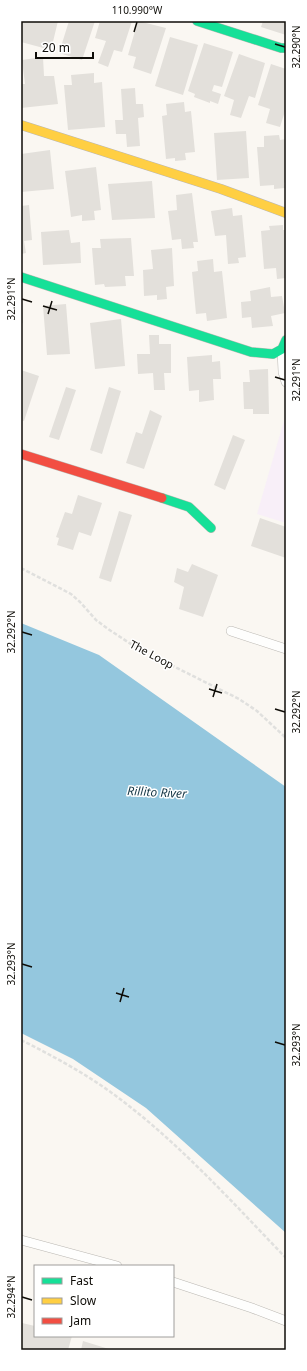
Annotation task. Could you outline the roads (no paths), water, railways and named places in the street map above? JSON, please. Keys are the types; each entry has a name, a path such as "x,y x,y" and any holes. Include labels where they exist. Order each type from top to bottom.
{"street":[{"path":"197,21 281,48 286,48"},
{"path":"21,125 221,190 286,213"},
{"path":"21,277 250,352 273,354 282,349 286,340"},
{"path":"21,454 189,507 211,528"}],"lane":[{"path":"282,349 283,372 286,382"},
{"path":"231,630 286,649"},
{"path":"21,1240 113,1265"},
{"path":"174,1282 286,1321"}],"water":[{"name":"Rillito River","path":"21,623 99,655 286,787 286,1233 146,1108 73,1059 21,1033"}]}
